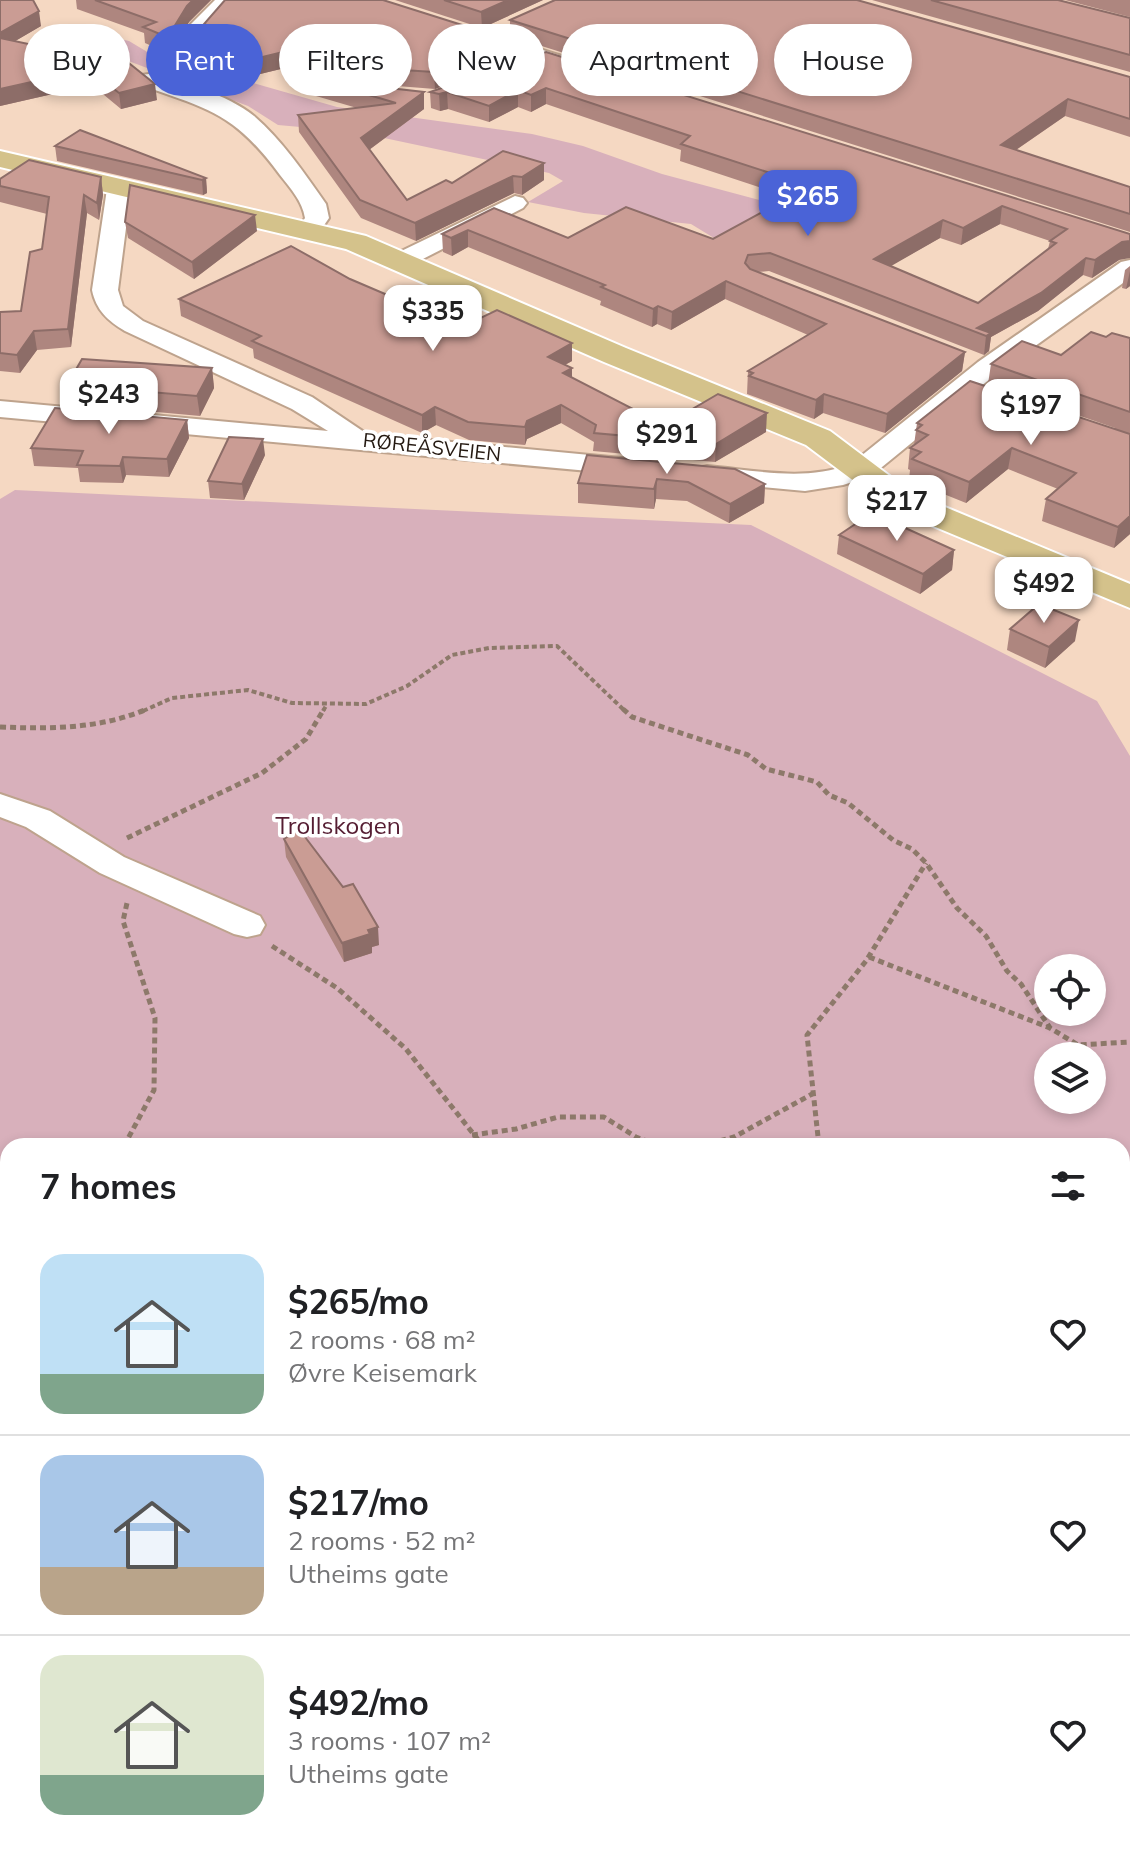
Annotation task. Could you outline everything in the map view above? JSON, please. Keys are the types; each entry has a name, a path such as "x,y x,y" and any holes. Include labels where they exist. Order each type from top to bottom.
{"main road":[{"path":"0,159 356,242 818,438 921,509 1130,597"}],"street":[{"path":"202,24 226,0"},
{"path":"194,96 244,119 266,140 314,204 317,218 310,229"},
{"path":"119,189 105,290 107,305 116,315 302,403 362,440"},
{"path":"400,261 515,203"},
{"path":"685,472 809,483 841,480 861,470 987,368 1130,267"},
{"path":"1055,322 1085,333"},
{"path":"959,357 987,368"},
{"path":"964,388 994,399"},
{"name":"RØREÅSVEIEN","path":"0,409 653,469"},
{"path":"0,805 38,819 92,855 133,875 247,925"}],"path":[{"path":"0,727 43,729 117,722 172,698 248,690 292,703 366,704 383,699 452,655 489,648 557,646 619,708 632,717 748,755 766,769 817,782 829,795 848,803 893,840 912,849 926,863 957,908 986,936 1007,971 1021,984 1050,1028"},
{"path":"92,855 262,773 306,739 328,703"},
{"path":"818,1138 807,1035 869,957 926,863"},
{"path":"128,1138 154,1090 155,1018 123,921 133,875"},
{"path":"247,925 277,950 337,988 406,1049 475,1138"},
{"path":"869,957 1050,1028 1078,1045 1130,1042"},
{"path":"730,1138 814,1093"},
{"path":"472,1135 516,1129 558,1117 604,1117 639,1138"}],"green space":[{"path":"130,42 146,51 146,68 130,62"},
{"path":"263,86 279,90 279,96 299,96 337,107 532,134 583,146 662,174 763,201 763,218 714,238 691,224 584,213 528,202 563,181 549,173 356,132 278,125 248,106 221,96 263,96"},
{"name":"Trollskogen","path":"15,490 751,525 1097,701 1130,756 1130,1138 0,1138 0,499"}],"building":[{"path":"0,0 33,0 39,11 0,33"},
{"path":"95,0 193,0 176,24 151,24 156,22"},
{"path":"225,0 383,0 459,24 428,24 428,72 412,71 412,24 279,24 279,53 263,57 263,24 204,24"},
{"path":"444,0 508,0 481,12"},
{"path":"555,0 857,0 1130,77 1130,119 1068,99 1001,145 1130,187 1130,214 753,96 758,96 758,24 561,24 561,36 545,31 545,24 523,24 510,20"},
{"path":"931,0 1058,0 1130,18 1130,55"},
{"path":"0,38 24,43 24,84 0,89"},
{"path":"546,52 561,57 561,93 546,88"},
{"path":"130,64 146,77 146,86 130,90"},
{"path":"412,91 424,92 361,138 407,200 446,180 452,183 503,151 544,163 522,177 513,176 415,223 360,200 298,115 396,103 372,96 412,96"},
{"path":"459,96 507,96 489,106"},
{"path":"570,96 687,96 1130,234 1130,241 1122,242 1095,260 1086,258 1041,293 977,328 991,333 986,336 770,253 748,255 745,263 750,269 965,352 887,414 824,394 816,400 749,376 753,373 748,371 826,324 726,281 672,312 658,306 653,309 601,287 605,285 468,230 451,238 442,234 494,208 568,238 626,207 713,239 810,186 681,144 690,136","holes":["1002,206 1067,229 1050,241 1056,243 978,303 874,259 943,220 963,228"]},
{"path":"80,130 206,178 202,180 55,146"},
{"path":"29,160 101,177 97,203 84,195 68,329 34,331 17,355 0,353 0,312 21,311 30,252 42,249 49,197 0,186 0,179"},
{"path":"130,185 255,215 192,262 125,222"},
{"path":"291,246 350,279 462,327 497,310 572,343 548,357 572,368 563,373 658,422 664,419 670,422 718,394 767,413 716,444 594,433 596,425 561,405 527,421 525,427 468,422 435,407 422,415 252,341 261,336 179,299"},
{"path":"1091,332 1106,337 1112,333 1130,338 1130,412 991,364 1022,341 1061,355"},
{"path":"82,359 212,368 197,396 67,385"},
{"path":"970,381 1130,434 1130,516 1118,527 1046,499 1076,473 1012,448 969,482 912,459 921,452 910,448 928,435 916,430 922,425 917,423"},
{"path":"55,408 187,420 167,459 123,457 120,466 77,465 83,451 31,448"},
{"path":"229,437 263,439 242,484 208,481"},
{"path":"587,455 735,469 765,484 730,504 688,482 657,479 654,489 578,483"},
{"path":"872,513 954,550 923,574 839,535"},
{"path":"1039,604 1079,620 1049,647 1010,629"},
{"path":"299,829 343,887 353,884 378,927 368,930 370,934 342,943 284,839"}]}
